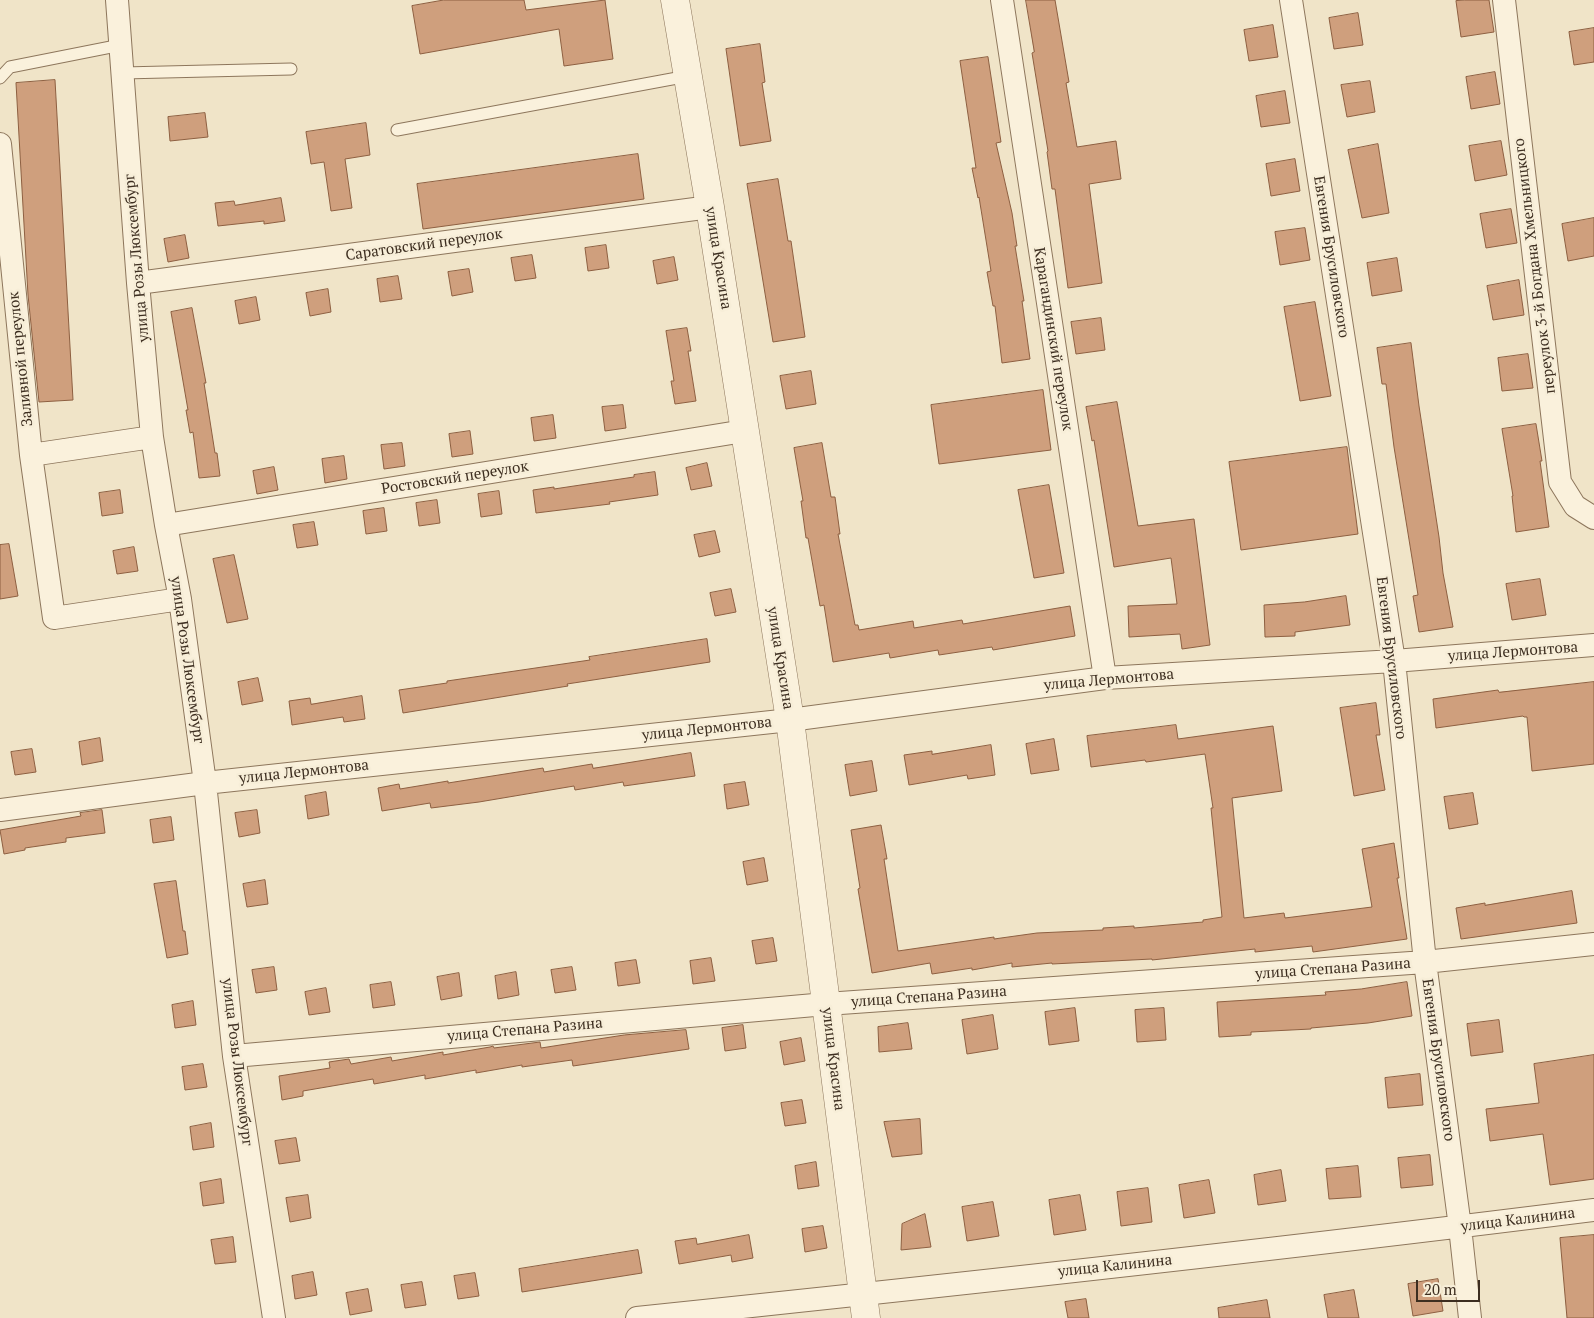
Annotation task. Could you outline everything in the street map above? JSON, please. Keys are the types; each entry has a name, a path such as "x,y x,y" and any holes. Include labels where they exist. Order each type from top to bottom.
{"street":[{"name":"улица Розы Люксембург","path":"117,0 138,283 152,436 180,599 205,783 234,1056 274,1318"},
{"name":"улица Красина","path":"675,0 710,207 790,720 864,1306"},
{"name":"Карагандинский переулок","path":"1002,0 1105,678"},
{"name":"Евгения Брусиловского","path":"1291,0 1394,660 1425,962 1470,1318"},
{"name":"переулок 3-й Богдана Хмельницкого","path":"1504,0 1560,482 1575,506 1594,518"},
{"name":"Заливной переулок","path":"0,144 31,455 54,618 180,599"},
{"name":"Саратовский переулок","path":"138,283 710,207"},
{"name":"Ростовский переулок","path":"166,525 744,431"},
{"path":"31,455 152,436"},
{"name":"улица Лермонтова","path":"0,810 205,783 790,720 1105,678 1594,645"},
{"name":"улица Степана Разина","path":"234,1056 826,1004 1425,962 1594,944"},
{"name":"улица Калинина","path":"636,1318 864,1306 1594,1210"}],"lane":[{"path":"0,78 10,67 121,45"},
{"path":"123,73 291,69"},
{"path":"397,130 688,76"}],"building":[{"path":"444,0 524,0 526,10 605,0 613,59 564,66 559,29 420,54 412,6"},
{"path":"1026,0 1055,0 1069,82 1066,83 1077,147 1116,141 1121,179 1089,184 1102,283 1068,288 1055,189 1052,189 1048,151 1032,53 1034,52"},
{"path":"1489,0 1494,32 1461,37 1456,1"},
{"path":"1358,13 1363,45 1334,49 1329,18"},
{"path":"1273,25 1278,57 1249,61 1244,30"},
{"path":"1594,28 1594,62 1574,65 1569,32"},
{"path":"760,44 765,82 762,83 771,141 740,146 726,49"},
{"path":"988,57 1001,142 996,143 1012,213 1030,359 1002,363 995,306 993,306 987,272 991,271 979,197 972,168 976,168 960,61"},
{"path":"1495,72 1500,104 1471,109 1466,77"},
{"path":"55,80 73,400 39,402 28,295 16,83"},
{"path":"1370,81 1375,112 1347,117 1341,85"},
{"path":"1285,91 1290,123 1261,127 1256,96"},
{"path":"205,113 208,137 170,141 168,117"},
{"path":"366,123 370,155 345,159 352,208 331,211 324,162 311,164 306,132"},
{"path":"1501,141 1507,175 1475,181 1469,146"},
{"path":"1378,144 1389,213 1362,218 1348,150"},
{"path":"638,154 644,199 423,229 417,184"},
{"path":"1295,159 1300,191 1271,196 1266,164"},
{"path":"778,179 788,241 791,241 805,337 773,342 747,184"},
{"path":"281,198 285,221 264,224 264,221 218,226 215,203 234,201 235,205"},
{"path":"1511,209 1517,243 1486,248 1480,214"},
{"path":"1594,218 1594,256 1568,261 1562,224"},
{"path":"1305,228 1310,260 1280,265 1275,232"},
{"path":"185,235 189,258 168,262 164,239"},
{"path":"606,245 609,268 588,271 585,248"},
{"path":"532,255 536,278 515,281 511,258"},
{"path":"674,257 678,280 657,284 653,261"},
{"path":"1397,258 1402,291 1372,296 1367,263"},
{"path":"469,269 473,292 452,296 448,272"},
{"path":"398,276 402,299 380,302 377,279"},
{"path":"1519,280 1524,315 1493,320 1487,286"},
{"path":"328,289 331,312 310,316 306,293"},
{"path":"256,297 260,320 239,324 235,301"},
{"path":"1315,302 1331,396 1300,401 1284,307"},
{"path":"192,308 220,476 199,478 193,432 190,433 186,410 188,410 171,312"},
{"path":"1101,318 1105,350 1076,354 1071,322"},
{"path":"687,328 691,351 688,351 696,401 675,404 671,381 674,381 666,331"},
{"path":"1411,343 1443,573 1453,627 1419,632 1413,596 1418,595 1394,447 1386,384 1382,384 1377,348"},
{"path":"1528,354 1533,388 1502,391 1498,358"},
{"path":"811,371 816,404 786,409 780,376"},
{"path":"1043,390 1051,450 939,464 931,405"},
{"path":"1117,402 1138,526 1194,519 1210,645 1182,649 1180,634 1129,637 1128,606 1177,604 1171,558 1114,567 1094,440 1092,441 1086,407"},
{"path":"623,405 626,428 605,431 602,407"},
{"path":"553,415 556,438 534,441 531,418"},
{"path":"1536,424 1549,527 1516,532 1513,496 1502,429"},
{"path":"470,431 473,454 452,457 449,434"},
{"path":"402,443 405,466 384,469 381,445"},
{"path":"822,443 831,497 835,497 840,534 838,534 855,625 858,625 859,630 913,621 914,628 962,620 963,624 1070,606 1075,636 993,650 992,647 939,655 938,650 890,658 889,653 833,662 824,605 820,606 808,538 806,538 801,501 803,501 794,448"},
{"path":"1347,447 1358,534 1241,550 1229,462"},
{"path":"344,456 347,479 325,483 322,459"},
{"path":"707,463 712,486 691,490 686,468"},
{"path":"274,467 278,490 257,494 253,471"},
{"path":"655,472 658,495 609,502 610,504 536,513 533,490 554,487 554,489"},
{"path":"1049,485 1064,573 1034,578 1018,490"},
{"path":"120,490 123,513 102,516 99,493"},
{"path":"499,491 502,514 481,517 478,494"},
{"path":"437,500 440,523 419,526 416,503"},
{"path":"384,508 387,531 366,534 363,511"},
{"path":"314,522 318,545 297,548 293,525"},
{"path":"715,531 720,552 699,557 694,535"},
{"path":"9,544 18,596 0,599 0,545"},
{"path":"134,547 138,571 117,574 113,551"},
{"path":"234,555 248,619 227,623 213,559"},
{"path":"1540,579 1546,615 1512,620 1506,584"},
{"path":"731,589 736,612 715,616 710,593"},
{"path":"1346,596 1350,625 1295,632 1295,636 1265,637 1264,605"},
{"path":"707,639 710,662 567,684 568,686 403,713 399,690 590,660 589,657"},
{"path":"258,678 263,701 242,705 238,682"},
{"path":"1594,682 1594,764 1532,771 1527,717 1523,716 1436,728 1433,699 1498,690 1499,692"},
{"path":"362,696 365,719 344,722 343,717 292,725 289,701 310,698 311,704"},
{"path":"1376,703 1380,735 1376,735 1385,790 1354,796 1340,708"},
{"path":"1176,725 1178,739 1273,726 1282,791 1232,798 1244,918 1284,913 1285,918 1372,907 1362,849 1394,843 1399,878 1397,878 1407,939 1313,952 1312,946 1255,952 1255,949 1152,960 1052,963 1012,967 1012,963 932,974 930,963 872,973 858,889 860,888 851,830 881,825 887,859 884,859 898,951 994,937 994,939 1037,933 1203,922 1203,920 1222,917 1211,808 1213,808 1205,754 1091,767 1087,736"},
{"path":"100,738 103,761 82,765 79,742"},
{"path":"1054,739 1059,770 1031,774 1026,744"},
{"path":"991,745 995,775 968,779 967,775 909,785 904,755 932,751 932,754"},
{"path":"32,749 36,772 15,775 11,752"},
{"path":"691,753 695,776 624,786 623,782 575,790 574,786 431,808 430,803 382,811 378,788 399,784 400,789 543,768 544,772 592,764 593,768"},
{"path":"872,761 877,791 850,796 845,765"},
{"path":"745,782 749,805 727,809 724,785"},
{"path":"326,792 329,815 308,819 305,796"},
{"path":"1473,793 1478,824 1449,829 1444,797"},
{"path":"102,810 105,833 66,838 66,842 25,848 25,850 4,854 0,830 81,816 80,813"},
{"path":"257,810 260,833 239,837 235,813"},
{"path":"171,817 174,840 153,843 150,820"},
{"path":"764,858 768,881 747,885 743,862"},
{"path":"265,880 268,904 247,907 243,884"},
{"path":"176,881 188,954 167,958 154,884"},
{"path":"1572,891 1577,923 1461,939 1456,908"},
{"path":"773,938 777,961 756,964 752,941"},
{"path":"711,958 715,981 693,984 690,961"},
{"path":"636,960 640,983 618,986 615,963"},
{"path":"274,967 277,990 256,993 252,970"},
{"path":"572,967 576,990 555,993 551,970"},
{"path":"516,972 519,995 498,999 495,976"},
{"path":"459,973 462,996 441,1000 437,977"},
{"path":"391,982 395,1005 373,1008 370,985"},
{"path":"1407,982 1412,1016 1368,1023 1311,1029 1251,1032 1251,1035 1219,1037 1217,1002 1326,995 1325,992"},
{"path":"326,988 330,1012 309,1015 305,992"},
{"path":"193,1001 196,1025 175,1028 172,1005"},
{"path":"1075,1008 1079,1041 1049,1045 1045,1012"},
{"path":"1164,1008 1166,1040 1137,1042 1135,1010"},
{"path":"993,1015 998,1049 967,1054 962,1020"},
{"path":"1499,1020 1503,1052 1471,1056 1467,1024"},
{"path":"908,1023 912,1049 879,1052 878,1027"},
{"path":"743,1025 746,1048 725,1051 722,1028"},
{"path":"686,1030 689,1049 573,1066 572,1060 522,1067 522,1065 476,1073 476,1070 425,1079 425,1075 374,1084 373,1079 303,1091 303,1096 282,1100 279,1076 330,1068 329,1062 349,1059 351,1064 391,1057 392,1061 443,1052 443,1055 493,1046 494,1048 540,1042 541,1048 624,1035"},
{"path":"801,1038 805,1061 784,1065 780,1042"},
{"path":"1594,1055 1594,1179 1550,1185 1543,1134 1490,1141 1486,1109 1539,1103 1534,1064"},
{"path":"203,1064 207,1087 185,1090 182,1067"},
{"path":"1420,1074 1423,1105 1388,1108 1385,1078"},
{"path":"802,1100 806,1123 785,1126 781,1103"},
{"path":"920,1119 922,1154 892,1157 884,1122"},
{"path":"211,1123 214,1147 193,1150 190,1127"},
{"path":"296,1138 300,1161 279,1164 275,1141"},
{"path":"1430,1155 1433,1185 1401,1188 1398,1158"},
{"path":"816,1162 819,1186 798,1189 795,1166"},
{"path":"1358,1166 1361,1197 1329,1199 1326,1169"},
{"path":"1281,1170 1286,1201 1258,1205 1254,1175"},
{"path":"221,1179 224,1203 203,1206 200,1183"},
{"path":"1209,1180 1215,1213 1184,1218 1179,1185"},
{"path":"1148,1188 1152,1222 1121,1226 1117,1192"},
{"path":"308,1195 311,1218 290,1222 286,1198"},
{"path":"1080,1195 1086,1230 1054,1235 1049,1200"},
{"path":"993,1202 999,1236 967,1241 962,1207"},
{"path":"925,1214 931,1247 901,1250 902,1224"},
{"path":"823,1226 827,1248 805,1252 802,1229"},
{"path":"749,1235 753,1258 732,1262 731,1255 679,1264 675,1241 696,1238 697,1244"},
{"path":"1594,1235 1594,1318 1567,1318 1560,1238"},
{"path":"233,1237 236,1262 215,1264 211,1240"},
{"path":"638,1250 642,1273 522,1292 519,1269"},
{"path":"313,1272 317,1295 295,1299 292,1276"},
{"path":"475,1273 479,1296 458,1299 454,1276"},
{"path":"1438,1279 1443,1311 1413,1316 1408,1284"},
{"path":"422,1282 426,1305 405,1308 401,1285"},
{"path":"368,1289 372,1311 350,1315 346,1293"},
{"path":"1354,1290 1359,1318 1328,1318 1324,1295"},
{"path":"1086,1299 1089,1318 1068,1318 1065,1302"},
{"path":"1267,1300 1270,1318 1219,1318 1218,1308"}]}
